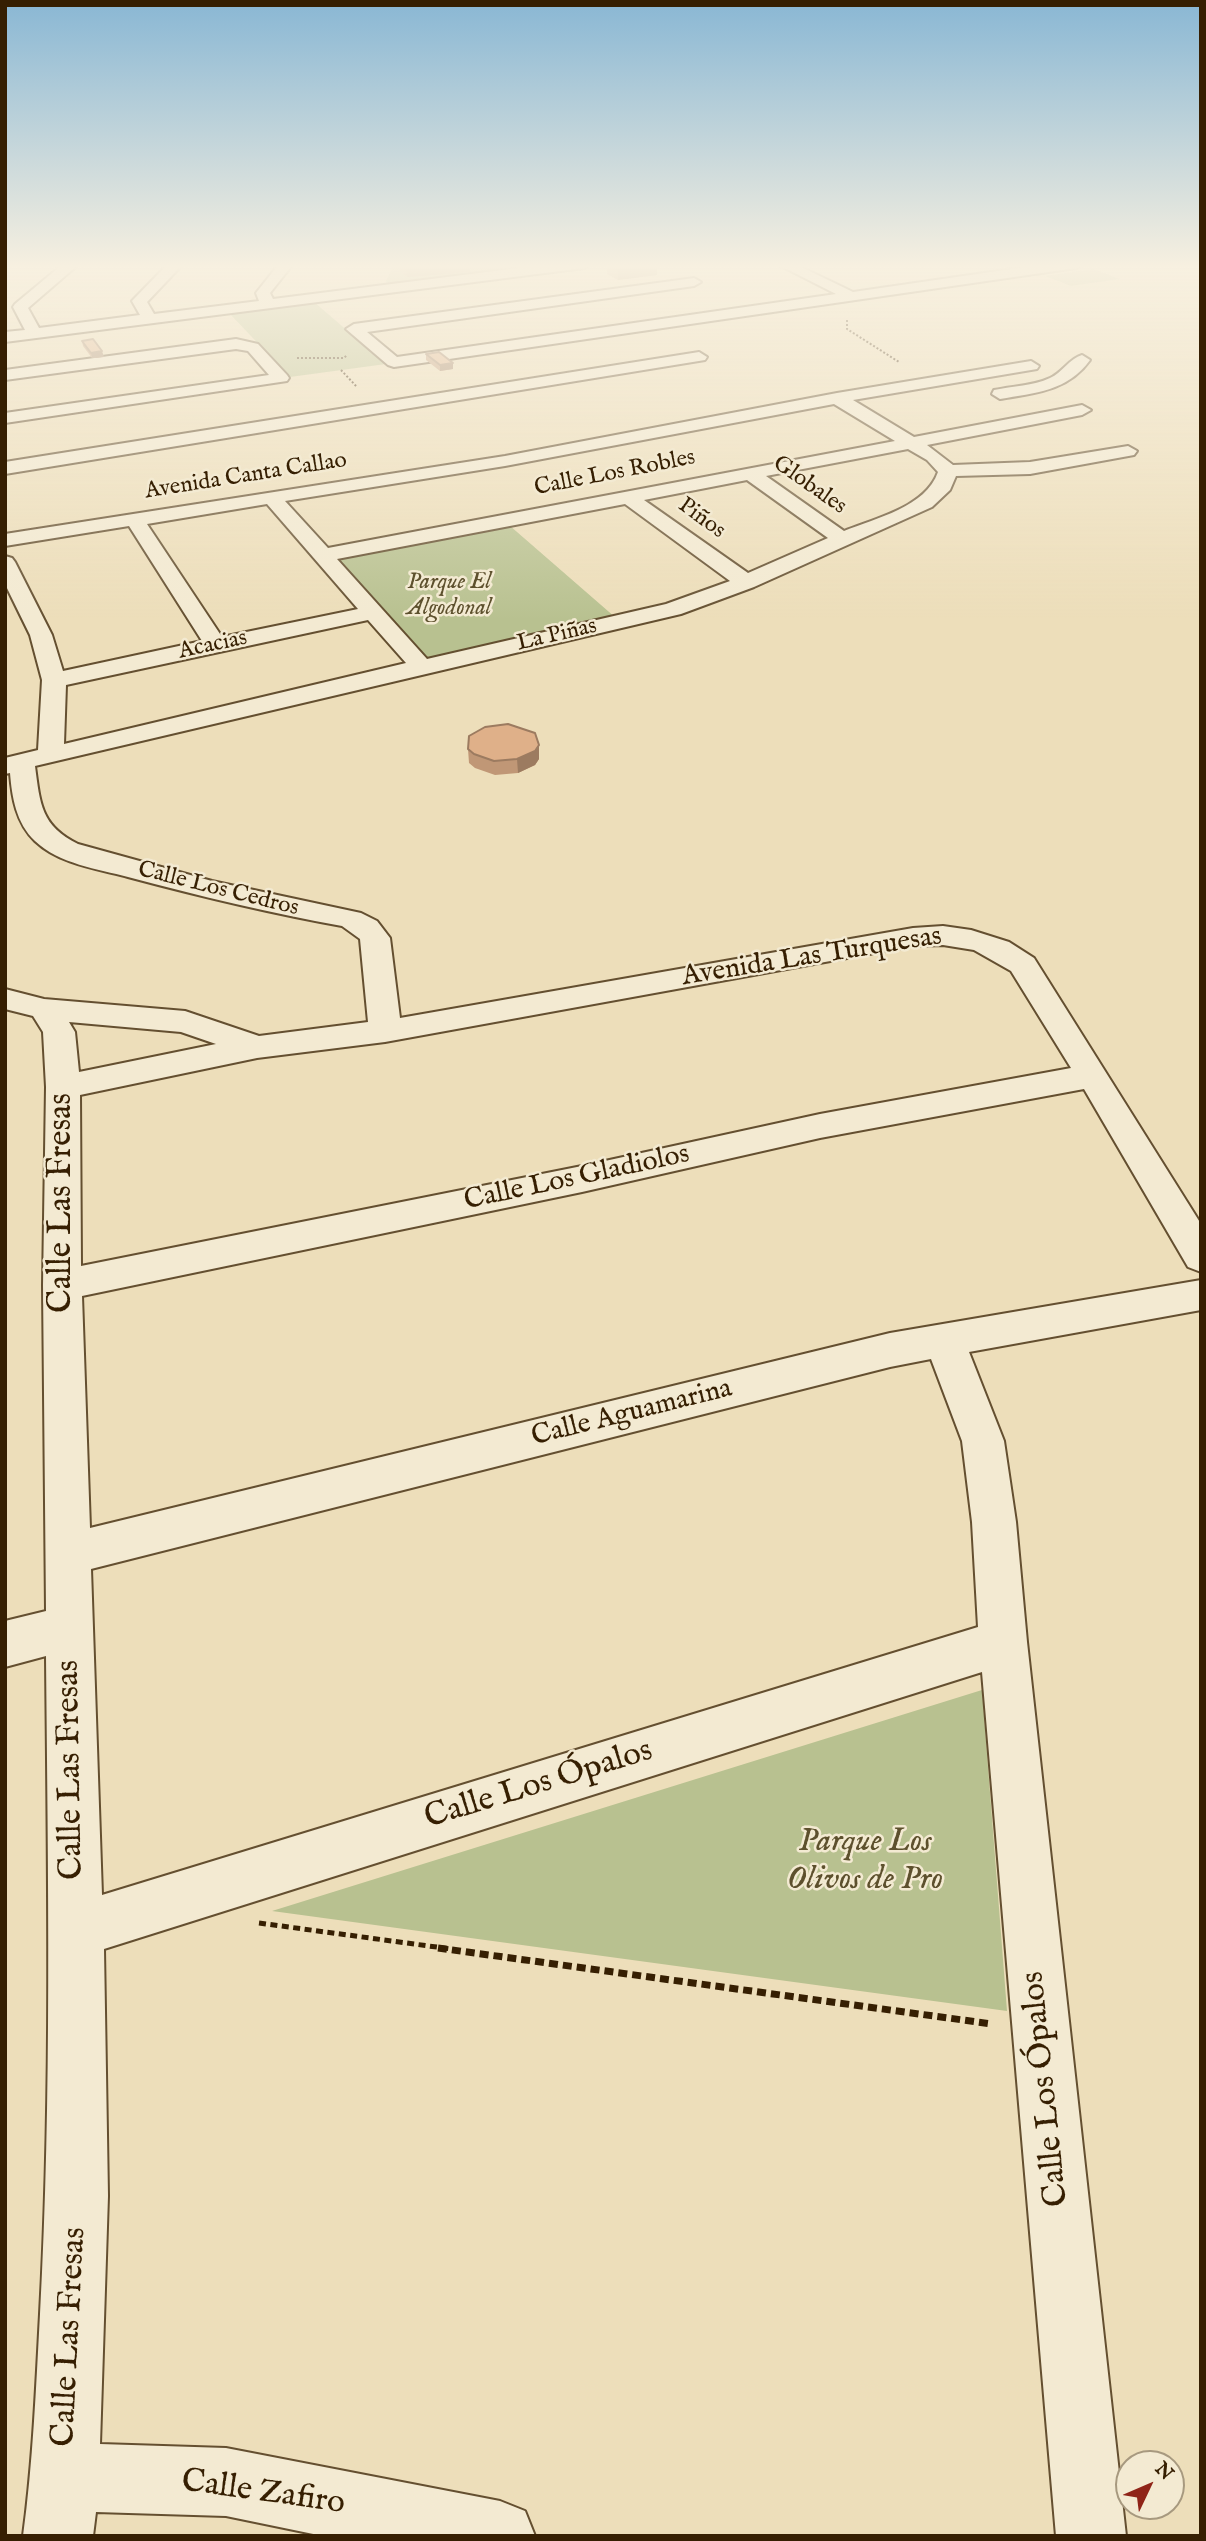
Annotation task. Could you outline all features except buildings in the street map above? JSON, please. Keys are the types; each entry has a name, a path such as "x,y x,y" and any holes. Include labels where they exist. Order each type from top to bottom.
{"street":[{"path":"5,418 249,383"},
{"name":"Avenida Canta Callao","path":"5,468 539,383"},
{"name":"Avenida Canta Callao","path":"5,540 505,461 929,383"},
{"path":"977,398 1058,383"},
{"path":"837,398 933,456 948,471 1030,468 1128,451"},
{"name":"Calle Los Robles","path":"321,556 1083,410"},
{"path":"871,418 898,413"},
{"name":"La Piñas","path":"13,764 673,609 746,582 925,503 943,486 948,471"},
{"name":"Globales","path":"749,473 841,538"},
{"name":"Piños","path":"628,497 746,582"},
{"path":"271,498 422,667"},
{"path":"134,519 216,645"},
{"path":"5,562 41,635 54,680 51,753"},
{"name":"Acacias","path":"54,680 373,612"},
{"name":"Calle Los Cedros","path":"13,764 36,825 49,840 80,855 211,891 350,919 366,927 375,938 385,1031"},
{"name":"Avenida Las Turquesas","path":"63,1087 257,1047 385,1031 913,937 949,935 986,943 1007,953 1023,965 1201,1257"},
{"name":"Avenida Las Turquesas","path":"25,1004 185,1022 257,1047"},
{"name":"Calle Las Fresas","path":"25,1004 59,1032 63,1087 62,1285 76,1930 77,2196 61,2506"},
{"name":"Calle Los Gladiolos","path":"62,1285 582,1179 820,1126 1093,1076"},
{"name":"Calle Aguamarina","path":"67,1555 890,1350 1201,1295"},
{"name":"Calle Los Ópalos","path":"944,1341 983,1441 994,1522 1003,1642 1091,2536"},
{"path":"5,1644 68,1628"},
{"name":"Calle Los Ópalos","path":"76,1930 1003,1642"},
{"name":"Calle Zafiro","path":"61,2506 226,2483 500,2536"}],"path":[{"path":"245,1921 1042,2031"}],"green space":[{"name":"Parque El Algodonal","path":"509,525 616,618 428,661 337,559"},
{"name":"Parque Los Olivos de Pro","path":"982,1690 1007,2011 272,1911"}]}
